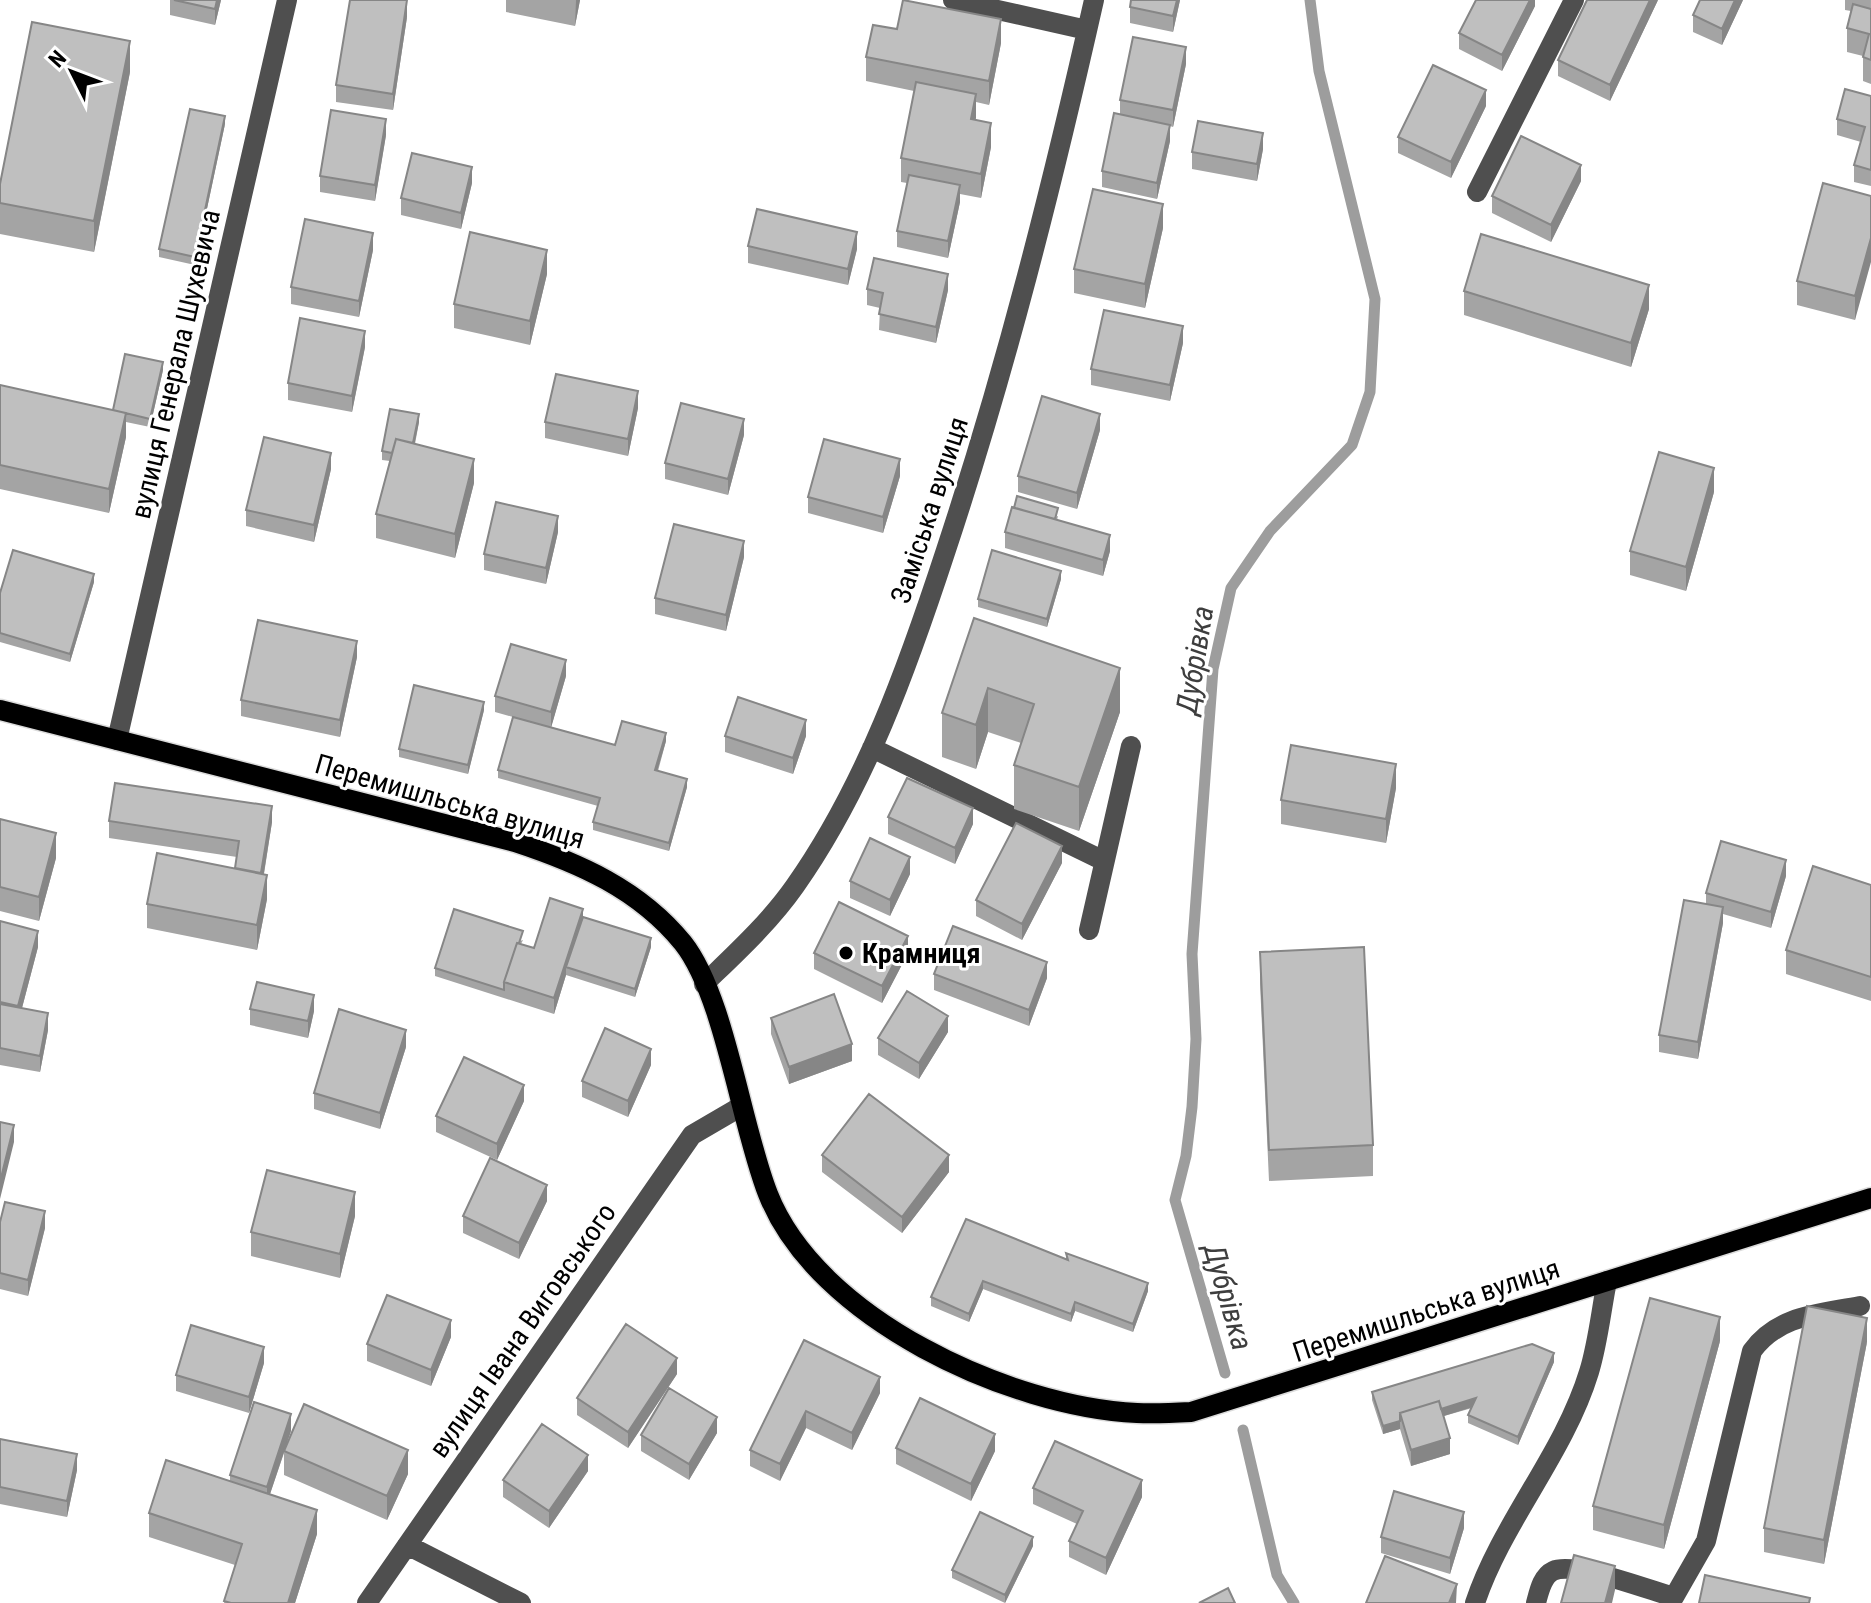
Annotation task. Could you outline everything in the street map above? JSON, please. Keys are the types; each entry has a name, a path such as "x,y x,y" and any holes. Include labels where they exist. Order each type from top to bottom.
{"main road":[{"name":"Перемишльська вулиця","path":"0,710 515,842 575,862 625,890 654,913 684,945 704,984 769,1197 802,1250 834,1289 921,1348 983,1375 1059,1400 1135,1414 1191,1412 1871,1198"}],"street":[{"name":"вулиця Генерала Шухевича","path":"117,740 287,0"},
{"path":"953,0 1087,30"},
{"name":"Заміська вулиця","path":"704,984 756,934 795,886 851,792 921,625 981,447 1047,206 1094,0"},
{"path":"1477,192 1574,0"},
{"path":"1089,930 1131,746"},
{"path":"872,748 1104,861"},
{"name":"вулиця Івана Виговського","path":"367,1603 692,1135 740,1107"},
{"path":"1475,1603 1485,1574 1569,1419 1590,1371 1607,1281"},
{"path":"1536,1603 1542,1582 1552,1571 1570,1568 1674,1597 1706,1541 1752,1351 1764,1333 1783,1322 1860,1306"},
{"path":"407,1545 521,1603"}],"building":[{"path":"174,0 217,0 215,9"},
{"path":"350,0 407,0 393,94 336,85"},
{"path":"903,0 1001,19 989,81 866,57 873,25 897,29"},
{"path":"1131,0 1177,0 1173,16 1130,7"},
{"path":"1476,0 1530,0 1502,55 1459,33"},
{"path":"1587,0 1650,0 1610,85 1558,60"},
{"path":"1700,0 1735,0 1722,29 1693,15"},
{"path":"1853,4 1871,9 1871,60 1863,57 1869,34 1847,28"},
{"path":"32,22 130,41 94,221 0,203 0,184"},
{"path":"1133,37 1186,47 1173,110 1120,100"},
{"path":"1433,65 1486,90 1451,162 1398,137"},
{"path":"916,82 976,94 971,119 991,123 981,174 901,158"},
{"path":"1845,89 1871,96 1871,170 1854,165 1865,127 1837,119"},
{"path":"190,109 225,116 195,257 159,249"},
{"path":"331,110 386,119 375,185 320,176"},
{"path":"1114,113 1170,125 1157,183 1102,171"},
{"path":"1198,121 1263,133 1257,164 1192,152"},
{"path":"1521,136 1581,165 1551,225 1492,196"},
{"path":"412,153 472,167 461,213 401,198"},
{"path":"909,175 960,185 948,241 897,231"},
{"path":"1823,183 1871,196 1871,238 1855,296 1797,281"},
{"path":"1093,189 1163,204 1145,284 1074,269"},
{"path":"757,209 857,232 848,269 748,246"},
{"path":"305,219 373,233 359,301 291,287"},
{"path":"470,232 547,250 530,321 454,304"},
{"path":"1481,234 1649,285 1631,343 1464,291"},
{"path":"874,258 948,274 936,327 879,314 883,293 867,289"},
{"path":"1104,310 1183,326 1170,385 1091,369"},
{"path":"300,318 365,331 352,396 288,383"},
{"path":"125,354 163,362 150,419 113,410"},
{"path":"556,374 638,391 628,439 545,422"},
{"path":"0,385 126,413 109,489 0,465"},
{"path":"1042,396 1100,414 1077,493 1018,476"},
{"path":"681,403 744,419 728,479 665,463"},
{"path":"390,409 419,414 413,443 396,439 392,453 382,451"},
{"path":"264,437 331,453 314,525 246,510"},
{"path":"396,439 474,459 455,534 376,514"},
{"path":"824,439 900,459 883,517 808,497"},
{"path":"1659,452 1714,468 1686,567 1630,551"},
{"path":"1017,496 1058,508 1055,519 1014,508"},
{"path":"496,502 558,516 546,568 484,554"},
{"path":"1012,507 1110,535 1103,560 1005,532"},
{"path":"674,524 744,541 726,615 655,598"},
{"path":"13,550 94,574 70,654 0,633 0,593"},
{"path":"992,550 1061,571 1047,619 978,599"},
{"path":"974,618 1120,668 1079,787 1014,765 1034,704 988,688 976,725 942,713"},
{"path":"258,620 357,641 340,720 241,700"},
{"path":"511,644 566,660 551,712 495,696"},
{"path":"414,685 484,702 468,765 399,749"},
{"path":"738,697 806,720 793,758 725,736"},
{"path":"513,717 615,745 622,721 666,733 655,770 687,779 669,843 593,822 600,798 498,770"},
{"path":"1291,745 1396,764 1386,819 1281,800"},
{"path":"907,778 973,808 955,848 888,817"},
{"path":"115,783 272,806 261,873 235,868 239,841 109,821"},
{"path":"0,819 56,833 39,897 0,887"},
{"path":"1016,823 1062,846 1022,924 976,900"},
{"path":"870,838 910,857 890,900 850,881"},
{"path":"1721,841 1786,860 1771,912 1706,893"},
{"path":"157,853 267,875 257,925 147,904"},
{"path":"1813,866 1871,885 1871,977 1786,950"},
{"path":"550,898 583,909 554,998 504,982 517,943 534,948"},
{"path":"1684,900 1723,907 1698,1042 1659,1035"},
{"path":"839,902 908,936 882,986 814,953"},
{"path":"454,909 523,931 504,982 504,990 435,968"},
{"path":"583,917 651,938 635,989 566,967"},
{"path":"0,921 38,931 18,1006 0,1002"},
{"path":"953,926 1047,962 1029,1010 934,974"},
{"path":"1364,947 1373,1145 1269,1150 1260,952"},
{"path":"257,982 314,995 308,1021 250,1009"},
{"path":"907,991 948,1016 919,1063 878,1038"},
{"path":"834,994 852,1044 789,1067 771,1018"},
{"path":"0,1004 48,1013 40,1056 0,1048"},
{"path":"339,1009 406,1030 380,1113 314,1093"},
{"path":"605,1028 651,1049 628,1101 582,1081"},
{"path":"464,1057 524,1085 497,1144 436,1116"},
{"path":"869,1094 949,1155 902,1217 822,1155"},
{"path":"0,1122 14,1125 0,1182"},
{"path":"490,1158 547,1185 519,1243 463,1216"},
{"path":"267,1170 355,1192 340,1254 251,1232"},
{"path":"5,1202 45,1211 28,1280 0,1273 0,1222"},
{"path":"966,1219 1068,1260 1066,1253 1148,1283 1133,1324 1075,1302 1071,1314 983,1281 969,1314 931,1297"},
{"path":"387,1295 451,1320 431,1370 367,1344"},
{"path":"1650,1298 1720,1317 1664,1525 1593,1506"},
{"path":"1807,1306 1867,1318 1824,1540 1764,1528"},
{"path":"626,1324 677,1358 628,1432 577,1398"},
{"path":"191,1325 264,1347 249,1397 176,1375"},
{"path":"804,1340 880,1377 852,1433 806,1411 780,1464 750,1450"},
{"path":"1532,1344 1554,1353 1518,1437 1468,1415 1476,1398 1441,1409 1439,1401 1400,1413 1400,1421 1383,1426 1372,1392"},
{"path":"669,1388 717,1417 689,1464 641,1435"},
{"path":"920,1398 995,1434 971,1484 896,1448"},
{"path":"1439,1401 1450,1438 1411,1450 1400,1413"},
{"path":"254,1402 291,1414 267,1487 230,1475"},
{"path":"304,1404 408,1450 387,1496 284,1451"},
{"path":"542,1424 588,1455 549,1511 503,1480"},
{"path":"0,1439 77,1454 67,1501 0,1487"},
{"path":"1055,1441 1142,1480 1106,1558 1069,1541 1083,1511 1033,1488"},
{"path":"166,1460 317,1510 288,1603 224,1601 242,1544 149,1513"},
{"path":"1394,1491 1464,1512 1450,1558 1381,1537"},
{"path":"980,1512 1033,1537 1005,1595 952,1570"},
{"path":"1574,1555 1615,1566 1605,1603 1561,1603"},
{"path":"1385,1556 1457,1584 1449,1603 1366,1603"},
{"path":"1705,1575 1810,1598 1809,1603 1699,1603"},
{"path":"1228,1588 1235,1603 1199,1603"}],"waterway":[{"name":"Дубрівка","path":"1225,1373 1175,1200 1186,1156 1192,1107 1196,1039 1192,954 1213,669 1231,588 1270,531 1352,445 1370,392 1375,299 1319,71 1310,0"},
{"name":"Дубрівка","path":"1243,1430 1277,1575 1294,1603"}],"place":[{"name":"Крамниця","path":"846,953"}]}
